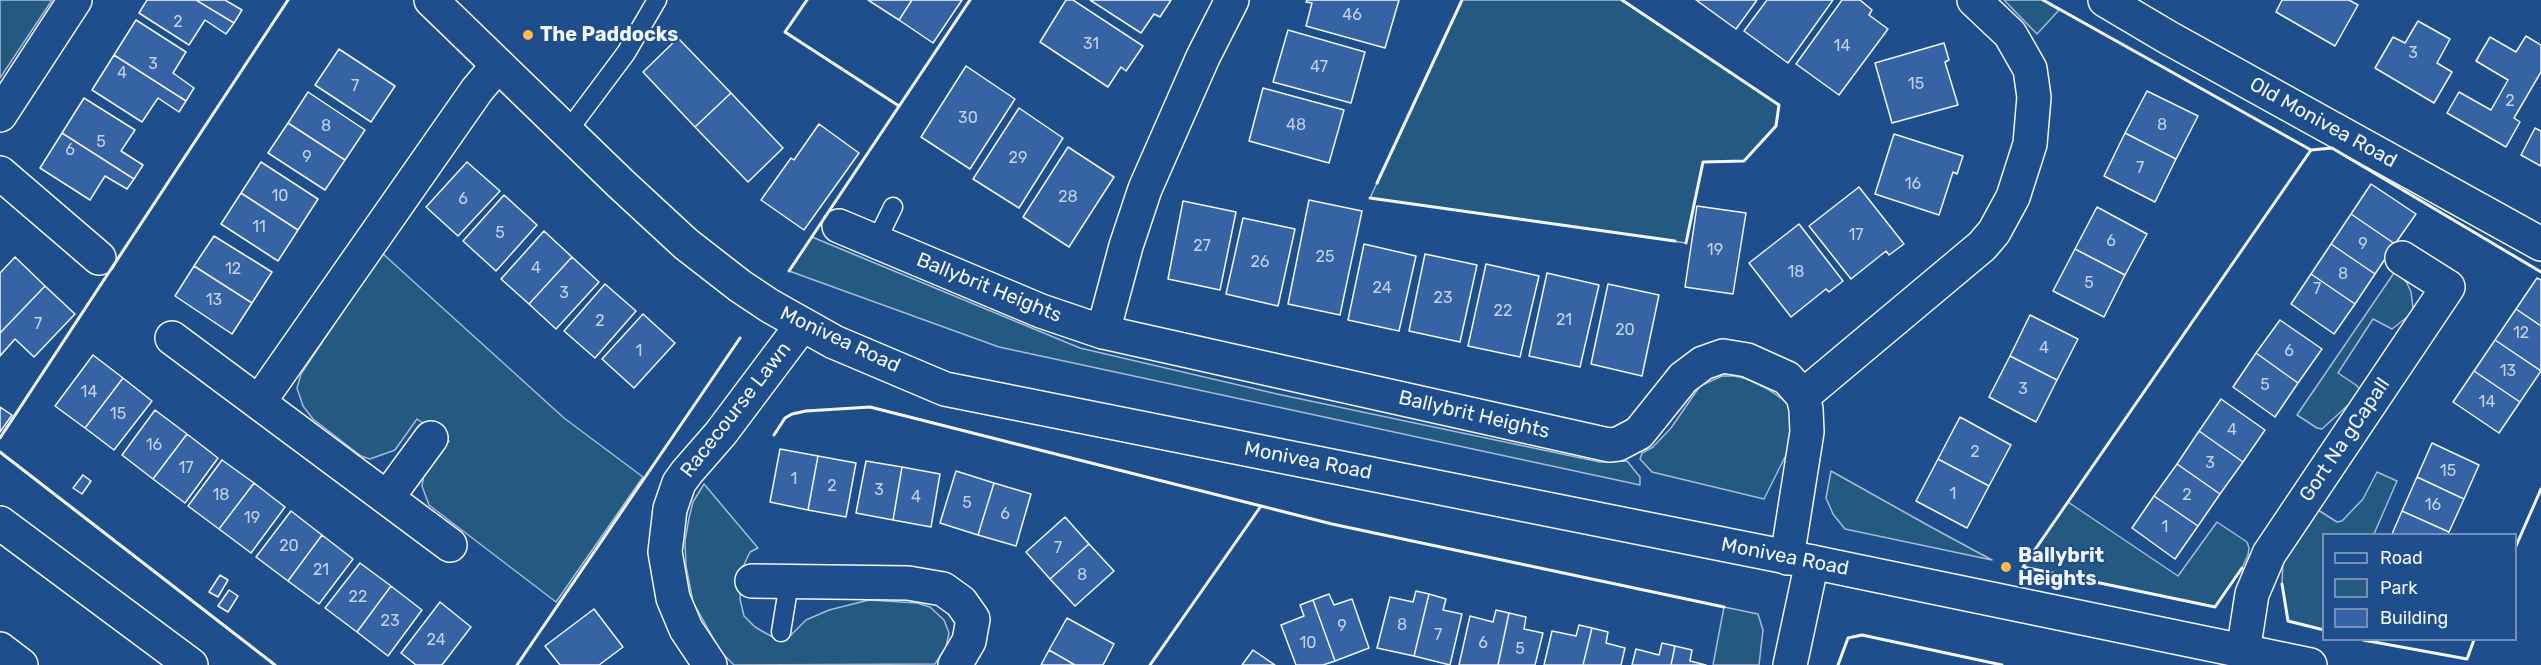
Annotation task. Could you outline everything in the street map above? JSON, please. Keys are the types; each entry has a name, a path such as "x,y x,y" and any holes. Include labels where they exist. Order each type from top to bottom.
{"main road":[{"path":"0,115 75,0"},
{"name":"Monivea Road","path":"431,0 686,244 740,286 834,342 945,389 2310,665"},
{"path":"1103,332 1126,246 1145,189 1203,57 1232,0"},
{"path":"1790,665 1808,419 1803,396 1982,246 1994,231 2013,197 2030,144 2034,97 2030,69 2010,34 1974,0"},
{"name":"Old Monivea Road","path":"2105,0 2169,38 2541,244"},
{"path":"260,402 477,90 498,65"},
{"path":"0,172 99,258"},
{"name":"Ballybrit Heights","path":"839,226 1041,311 1103,332 1609,445 1618,444 1639,433 1694,368 1723,356 1735,356 1764,366 1787,378 1803,396"},
{"name":"Gort Na gCapall","path":"2243,652 2252,594 2272,548 2448,287 2402,258"},
{"name":"Racecourse Lawn","path":"710,665 686,629 673,598 665,552 670,509 679,483 721,433 802,325"},
{"path":"172,338 450,544"},
{"path":"387,498 431,438"},
{"path":"0,523 191,665"},
{"path":"752,581 908,583 943,589 961,602 973,619 969,641 955,665"},
{"path":"0,649 21,665"}],"lane":[{"path":"567,132 626,53 657,0"},
{"path":"876,242 893,207"},
{"path":"780,632 789,583"}],"green space":[{"path":"0,0 52,0 0,78"},
{"path":"1462,0 1622,0 1779,105 1776,126 1744,161 1703,162 1686,243 1370,198"},
{"path":"2004,0 2043,0 2059,10 2037,34"},
{"path":"812,237 1080,348 1277,394 1600,462 1627,461 1640,477 1640,485 999,347 789,271"},
{"path":"382,253 564,418 643,477 556,602 429,505 422,486 424,474 449,441 417,419 395,450 370,459 361,456 313,419 303,406 297,388 301,374"},
{"path":"2396,270 2411,292 2413,308 2411,314 2392,329 2373,319 2338,373 2359,388 2358,396 2322,429 2317,428 2297,415"},
{"path":"1722,376 1747,379 1766,388 1791,405 1791,445 1764,499 1652,472 1640,459 1642,453 1653,447 1671,428 1700,386"},
{"path":"1831,471 1992,560 1845,529 1833,514 1826,498"},
{"path":"2377,472 2397,481 2374,533 2322,533 2322,630 2288,621 2282,584 2283,559 2318,510 2337,522 2342,521 2363,499"},
{"path":"704,484 758,548 750,552 742,569 740,599 744,616 755,627 776,639 786,640 806,620 829,610 869,600 917,603 930,607 944,620 949,633 946,647 935,664 734,665 721,652 693,602 686,566 685,541 689,518 693,502"},
{"path":"2068,502 2178,576 2217,522 2247,542 2248,555 2242,568 2215,607 2023,567"},
{"path":"1724,607 1758,614 1763,630 1759,665 1713,665"}],"building":[{"path":"147,0 196,0 234,23 226,34 205,20 189,45 139,13"},
{"path":"196,0 225,0 242,10 234,23"},
{"path":"868,0 912,0 899,20"},
{"path":"912,0 962,0 933,43 899,20"},
{"path":"1066,0 1073,0 1143,46 1126,71 1121,67 1108,87 1040,42"},
{"path":"1090,0 1171,0 1160,17 1154,14 1141,33"},
{"path":"1307,0 1399,0 1385,48 1306,26 1312,3 1306,2"},
{"path":"1696,0 1757,0 1736,29"},
{"path":"1767,0 1833,0 1788,63 1744,31"},
{"path":"1842,0 1860,0 1872,10 1869,15 1888,29 1839,95 1796,64"},
{"path":"2282,0 2349,0 2358,5 2335,46 2276,12"},
{"path":"136,20 186,52 173,73 194,88 186,101 114,55"},
{"path":"2418,21 2450,39 2437,63 2452,72 2434,103 2375,68 2393,37 2405,43"},
{"path":"1288,30 1365,52 1351,103 1273,82"},
{"path":"2526,36 2541,45 2541,72 2514,118 2520,122 2506,147 2447,113 2459,92 2491,110 2508,80 2476,61 2490,37 2516,52"},
{"path":"678,38 731,93 695,127 643,72"},
{"path":"1944,43 1949,60 1945,62 1958,105 1892,123 1875,63"},
{"path":"339,49 395,86 371,122 315,85"},
{"path":"114,55 186,101 179,112 158,98 142,122 92,90"},
{"path":"966,66 1015,99 970,169 921,137"},
{"path":"1263,88 1344,110 1329,163 1249,141"},
{"path":"2147,91 2198,116 2176,159 2125,133"},
{"path":"308,92 365,130 345,160 288,123"},
{"path":"731,93 783,148 748,182 695,127"},
{"path":"84,98 135,130 121,151 143,165 134,179 62,133"},
{"path":"1019,108 1063,138 1019,208 973,179"},
{"path":"288,123 345,160 325,190 268,153"},
{"path":"819,124 859,153 804,230 761,200 791,158 794,160"},
{"path":"2535,128 2541,131 2541,166 2521,155"},
{"path":"62,133 134,179 127,189 105,176 90,200 40,168"},
{"path":"2125,133 2176,159 2155,202 2104,176"},
{"path":"1894,134 1963,156 1957,174 1953,172 1939,215 1875,194"},
{"path":"1068,147 1114,177 1069,247 1023,217"},
{"path":"261,162 318,199 298,230 241,193"},
{"path":"467,162 500,191 458,236 426,207"},
{"path":"2371,184 2416,214 2395,244 2351,214"},
{"path":"1859,187 1904,244 1889,255 1886,251 1851,279 1809,226"},
{"path":"241,193 298,230 278,261 221,224"},
{"path":"504,195 537,225 496,271 463,241"},
{"path":"1309,200 1362,211 1340,315 1288,304"},
{"path":"1183,201 1236,212 1220,290 1168,279"},
{"path":"1697,206 1746,213 1733,294 1685,287"},
{"path":"2097,207 2147,234 2125,275 2075,249"},
{"path":"2351,214 2395,244 2375,274 2331,244"},
{"path":"1243,218 1295,229 1278,306 1226,294"},
{"path":"1799,224 1843,281 1829,292 1826,289 1791,317 1749,263"},
{"path":"544,231 572,257 529,304 501,279"},
{"path":"214,236 272,272 252,303 194,266"},
{"path":"1364,244 1416,256 1399,331 1348,320"},
{"path":"2331,244 2375,274 2355,304 2311,274"},
{"path":"2075,249 2125,275 2104,317 2053,291"},
{"path":"1425,254 1477,265 1460,342 1409,331"},
{"path":"15,257 45,286 0,333 0,273"},
{"path":"572,257 599,282 556,329 529,304"},
{"path":"1486,264 1539,276 1520,357 1468,346"},
{"path":"194,266 252,303 232,334 175,296"},
{"path":"1547,273 1599,285 1580,367 1529,356"},
{"path":"2311,274 2355,304 2334,334 2291,304"},
{"path":"2537,278 2541,280 2541,326 2516,309"},
{"path":"605,284 636,311 595,358 564,331"},
{"path":"1608,284 1659,295 1642,376 1591,364"},
{"path":"45,286 75,314 34,357 15,339 0,356 0,333"},
{"path":"2516,309 2541,326 2541,371 2495,340"},
{"path":"643,314 675,343 634,388 602,359"},
{"path":"2030,315 2078,339 2057,380 2010,356"},
{"path":"2280,320 2322,349 2298,383 2256,353"},
{"path":"2495,340 2541,371 2520,402 2474,371"},
{"path":"2256,353 2298,383 2275,417 2233,387"},
{"path":"93,355 123,378 85,428 55,406"},
{"path":"2010,356 2057,380 2036,422 1989,397"},
{"path":"2474,371 2520,402 2499,433 2453,402"},
{"path":"123,378 152,401 114,450 85,428"},
{"path":"2221,399 2265,430 2243,462 2199,431"},
{"path":"0,407 12,415 0,432"},
{"path":"155,410 187,434 153,479 122,455"},
{"path":"1960,417 2011,445 1989,486 1938,459"},
{"path":"2199,431 2243,462 2220,494 2177,464"},
{"path":"187,434 218,458 185,503 153,479"},
{"path":"2432,443 2479,465 2464,499 2417,477"},
{"path":"780,449 818,456 808,510 770,502"},
{"path":"818,456 856,463 846,517 808,510"},
{"path":"1938,459 1989,486 1967,528 1916,501"},
{"path":"222,460 254,483 219,529 188,506"},
{"path":"866,461 902,467 893,520 856,513"},
{"path":"2177,464 2220,494 2198,526 2154,496"},
{"path":"902,467 940,474 931,527 893,520"},
{"path":"956,471 994,483 978,535 940,523"},
{"path":"83,475 91,481 82,494 73,488"},
{"path":"2417,477 2464,499 2449,532 2402,511"},
{"path":"254,483 285,507 251,553 219,529"},
{"path":"994,483 1031,494 1016,546 978,535"},
{"path":"2154,496 2198,526 2175,559 2132,528"},
{"path":"291,511 322,535 288,581 256,557"},
{"path":"2402,511 2449,532 2448,533 2392,533"},
{"path":"1065,517 1089,544 1050,579 1026,552"},
{"path":"322,535 353,559 319,604 288,581"},
{"path":"1089,544 1114,571 1075,606 1050,579"},
{"path":"360,563 391,586 357,632 325,608"},
{"path":"220,575 228,580 218,597 209,592"},
{"path":"391,586 422,610 388,656 357,632"},
{"path":"229,590 238,596 228,612 218,606"},
{"path":"1416,591 1429,594 1414,656 1377,648 1390,597 1413,602"},
{"path":"1329,594 1334,605 1352,599 1369,648 1335,661 1313,600"},
{"path":"1429,594 1446,599 1443,610 1462,614 1450,665 1414,656"},
{"path":"1313,600 1335,661 1323,665 1296,665 1281,625 1304,616 1300,605"},
{"path":"440,602 471,627 442,665 416,665 401,653"},
{"path":"594,609 623,647 599,665 560,665 545,646"},
{"path":"1496,610 1509,613 1498,665 1459,665 1470,616 1493,622"},
{"path":"1509,613 1526,617 1524,629 1543,633 1535,665 1498,665"},
{"path":"1067,618 1114,644 1103,665 1075,665 1049,650"},
{"path":"1579,625 1592,628 1583,665 1544,665 1552,631 1576,636"},
{"path":"1592,628 1608,632 1606,643 1625,648 1621,665 1583,665"},
{"path":"1662,643 1675,646 1671,665 1632,665 1636,649 1659,655"},
{"path":"1675,646 1692,650 1690,661 1706,665 1671,665"},
{"path":"1049,650 1075,665 1041,665"},
{"path":"1253,650 1275,665 1242,665"}],"wall":[{"path":"0,438 288,0"},
{"path":"807,0 785,32 899,106"},
{"path":"789,271 970,0"},
{"path":"1377,183 1462,0"},
{"path":"1622,0 1779,105 1776,126 1744,161 1703,162 1686,243"},
{"path":"2043,0 2311,150 2332,148 2541,272"},
{"path":"2242,568 2215,607 2023,567 2311,150"},
{"path":"1370,198 1675,241"},
{"path":"517,665 740,338"},
{"path":"774,435 785,418 792,414 870,407 1261,506 1150,665"},
{"path":"0,452 275,665"},
{"path":"2517,544 2541,489"},
{"path":"1261,506 1332,524 1724,607"},
{"path":"2282,584 2288,621 2322,630"},
{"path":"1838,665 1848,638 1862,635 2002,665"},
{"path":"2368,641 2467,659 2474,641"}],"place":[{"name":"The Paddocks","path":"528,35"},
{"name":"Ballybrit Heights","path":"2006,567"}]}
